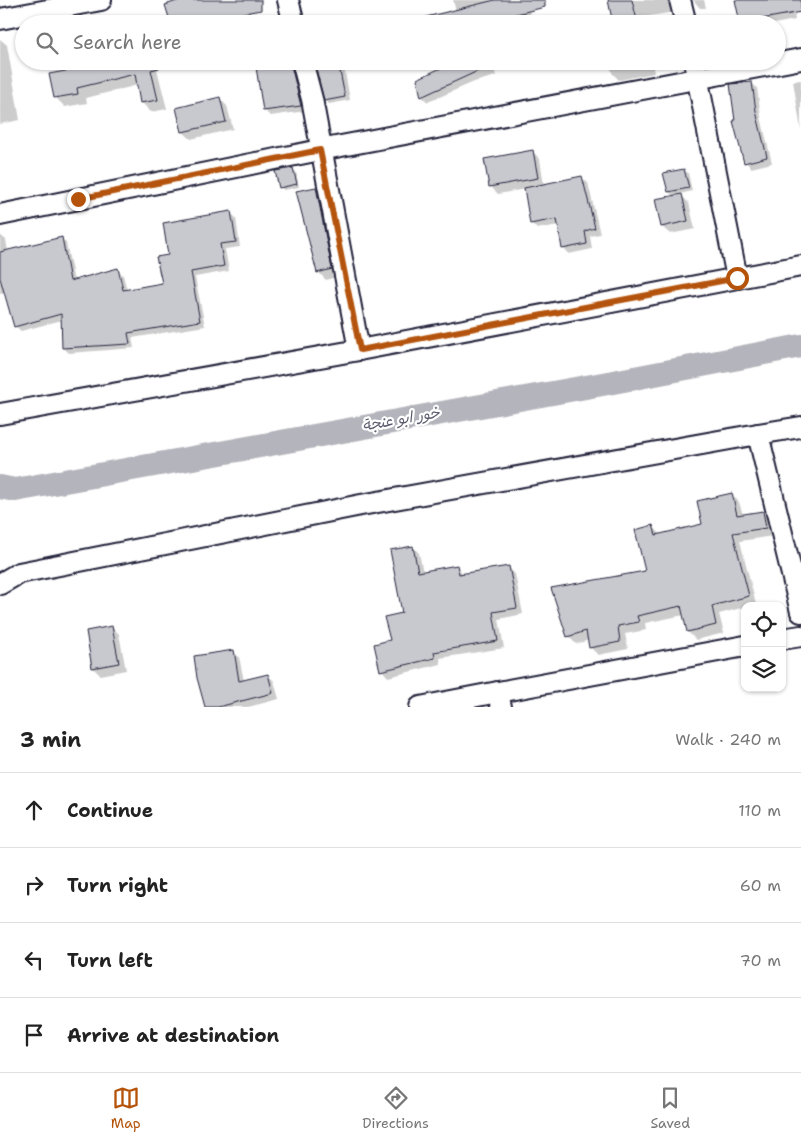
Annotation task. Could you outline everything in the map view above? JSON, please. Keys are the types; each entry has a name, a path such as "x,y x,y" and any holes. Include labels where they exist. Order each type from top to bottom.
{"street":[{"path":"21,15 101,0"},
{"path":"288,0 292,15"},
{"path":"680,0 684,15"},
{"path":"0,19 15,16"},
{"path":"786,60 801,59"},
{"path":"304,70 312,99 320,150 360,350"},
{"path":"0,215 320,150 691,70"},
{"path":"696,70 737,278"},
{"path":"0,414 360,350 801,266"},
{"path":"0,584 18,573 361,505 801,427"},
{"path":"758,434 801,612"},
{"path":"786,638 801,636"},
{"path":"420,707 499,699 741,647"}],"building":[{"path":"180,0 261,0 261,10 233,15 168,15 165,5"},
{"path":"495,0 545,0 545,7 513,15 434,15"},
{"path":"608,0 632,0 636,15 611,15"},
{"path":"735,0 801,0 801,12 784,15 738,15"},
{"path":"70,70 151,70 158,100 140,103 135,74 77,88 78,94 54,98 49,74"},
{"path":"256,70 292,70 301,106 263,111"},
{"path":"316,70 340,70 345,97 324,101"},
{"path":"436,70 480,70 421,97 417,79"},
{"path":"752,82 756,111 767,157 744,163 733,121 735,121 730,84"},
{"path":"220,97 226,122 182,132 176,108"},
{"path":"533,150 538,178 489,187 484,159"},
{"path":"293,168 297,184 279,188 275,171"},
{"path":"684,169 689,188 668,192 663,173"},
{"path":"582,176 595,228 585,231 587,244 562,249 557,219 530,224 524,188"},
{"path":"316,187 332,269 317,273 296,191"},
{"path":"682,194 688,221 661,227 655,199"},
{"path":"231,211 236,242 220,244 224,266 191,272 200,321 128,333 130,344 62,348 61,314 14,327 0,278 0,252 62,237 70,281 118,268 123,290 162,283 156,257 168,255 163,223"},
{"path":"732,493 737,515 763,511 766,528 733,533 749,596 712,606 716,625 687,632 681,606 637,616 639,622 618,626 620,642 589,648 586,631 567,637 551,588 645,571 635,530 653,525 656,535 702,524 697,501"},
{"path":"413,546 418,572 457,565 459,574 509,566 517,608 493,612 498,641 434,652 435,658 380,671 374,644 390,640 384,617 402,613 390,550"},
{"path":"112,626 119,663 92,668 86,631"},
{"path":"234,650 239,681 268,674 273,693 218,707 205,707 197,678 194,656"}],"waterway":[{"name":"خور ابو عنجة","path":"0,487 15,490 608,383 801,346"}],"route":[{"path":"78,199 320,150 360,350 737,278"}]}
